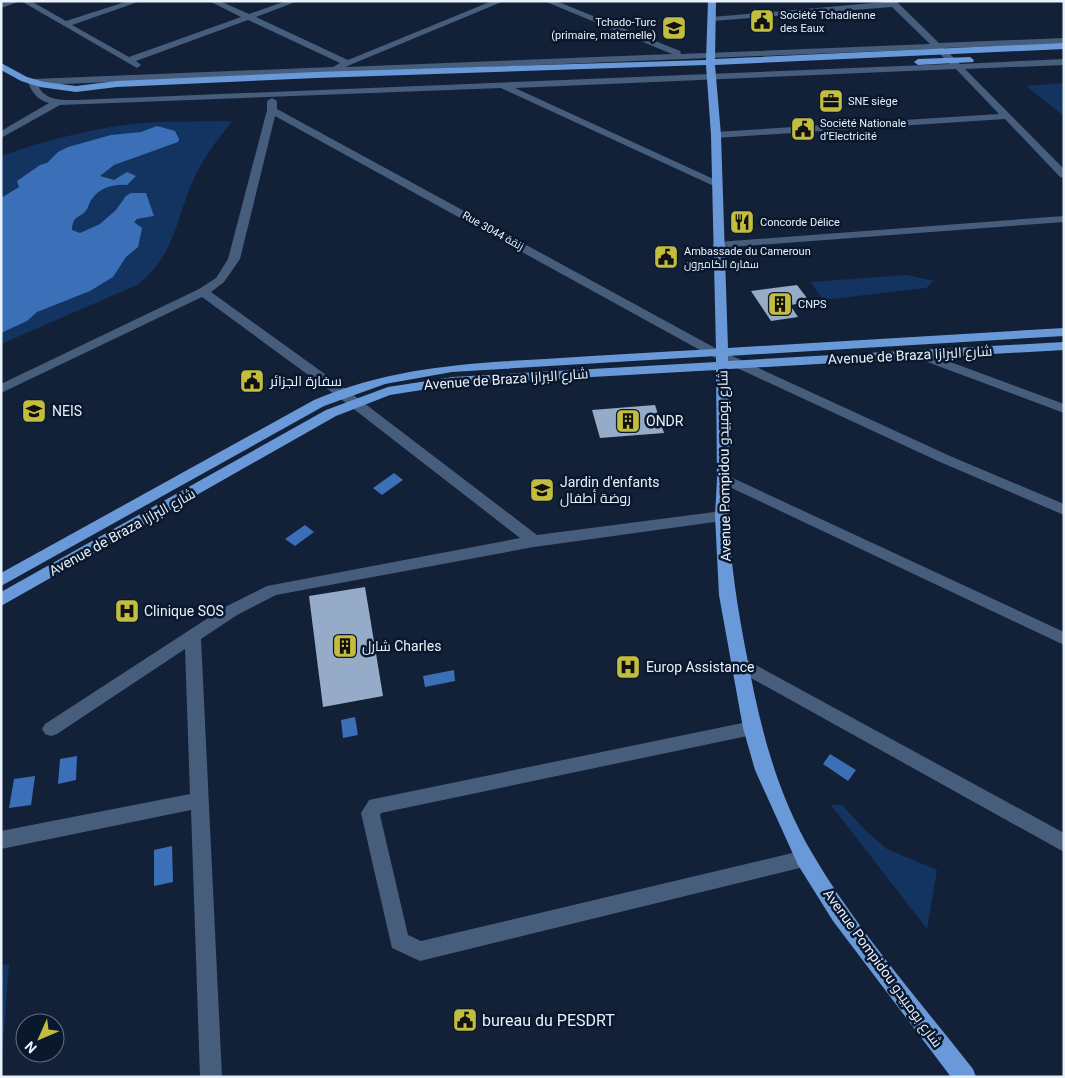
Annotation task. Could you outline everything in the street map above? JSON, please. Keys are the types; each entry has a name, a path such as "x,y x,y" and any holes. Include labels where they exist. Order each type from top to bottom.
{"main road":[{"name":"Avenue Pompidou شارع بومبيدو","path":"712,1 712,65 716,135 724,479 722,516 727,595 752,728 764,770 789,828 806,859 840,914 964,1077"},
{"path":"939,48 1064,46"},
{"path":"955,64 1064,56"},
{"path":"1,66 33,82 57,88 96,88 117,84 332,73 712,65"},
{"path":"96,88 116,92 712,65"},
{"name":"Avenue de Braza شارع البرازا","path":"1,600 331,413 388,390 453,380 720,356 1064,332"},
{"name":"Avenue de Braza شارع البرازا","path":"739,364 1064,346"},
{"name":"Avenue de Braza شارع البرازا","path":"1,580 342,393 406,374 452,368 720,356"}],"street":[{"path":"1,6 17,1"},
{"path":"25,1 155,76"},
{"path":"66,24 137,1"},
{"path":"212,1 346,66 681,55"},
{"path":"128,60 294,1"},
{"path":"548,1 681,55 712,65 1064,62"},
{"path":"500,2 332,73 155,76 33,82 35,91 42,98 57,103 499,84 712,65 939,48 1064,41"},
{"path":"712,18 893,3 1064,175"},
{"path":"499,84 716,184"},
{"path":"1,390 203,292 220,280 234,259 272,110 272,93"},
{"path":"1,135 57,103"},
{"name":"Rue 3044 زنقة","path":"272,110 720,356 1064,510"},
{"path":"716,135 1007,116"},
{"path":"718,244 1064,219"},
{"path":"203,292 342,393 534,542"},
{"path":"918,354 1064,409"},
{"path":"724,479 1064,640"},
{"path":"51,729 231,611 274,590 534,542 722,516"},
{"path":"193,636 211,1077"},
{"path":"739,663 1064,843"},
{"path":"752,728 376,806 370,813 399,941 420,951 806,859"},
{"path":"1,840 200,800"}],"shaded area":[{"path":"1064,83 1064,116 1026,86"},
{"path":"232,122 212,148 195,176 168,248 150,273 137,285 1,344 1,156 93,130 124,125"},
{"path":"157,126 175,131 179,139 178,142 114,165 100,176 114,180 127,172 136,176 127,185 112,186 103,189 95,195 88,208 75,219 72,230 80,233 100,224 116,210 126,196 131,193 146,193 154,216 137,219 134,222 142,228 138,247 126,257 113,277 90,291 37,312 27,321 1,333 1,198 19,187 17,181 40,165 47,163 58,152 68,147 111,135 141,132"},
{"path":"907,275 934,281 926,288 823,300 811,282"},
{"path":"394,473 403,480 382,495 373,488"},
{"path":"305,525 314,532 295,546 285,539"},
{"path":"454,670 455,681 425,687 423,676"},
{"path":"355,717 358,735 343,738 341,720"},
{"path":"830,754 856,770 848,781 823,764"},
{"path":"77,756 76,780 58,784 60,759"},
{"path":"35,776 31,805 9,808 14,779"},
{"path":"831,805 842,805 867,832 887,849 937,870 927,929"},
{"path":"172,846 173,882 154,886 154,850"},
{"path":"9,964 2,1058 1,1058 1,965"}],"building":[{"name":"CNPS","path":"797,285 810,302 790,305 798,317 771,321 751,291"},
{"name":"ONDR","path":"655,405 664,433 600,438 592,410"},
{"name":"شارل Charles","path":"365,587 383,696 323,707 309,596"}],"place":[{"name":"Société Tchadienne des Eaux","path":"762,21"},
{"name":"Tchado-Turc (primaire, maternelle)","path":"674,28"},
{"name":"SNE siège","path":"831,101"},
{"name":"Société Nationale d’Electricité","path":"803,129"},
{"name":"Concorde Délice","path":"742,222"},
{"name":"Ambassade du Cameroun سفارة الكاميرون","path":"666,257"},
{"name":"CNPS","path":"780,304"},
{"name":"سفارة الجزائر","path":"252,381"},
{"name":"NEIS","path":"34,411"},
{"name":"ONDR","path":"628,421"},
{"name":"Jardin d'enfants روضة أطفال","path":"542,490"},
{"name":"Clinique SOS","path":"127,611"},
{"name":"شارل Charles","path":"345,646"},
{"name":"Europ Assistance","path":"628,667"},
{"name":"bureau du PESDRT","path":"465,1020"}]}
